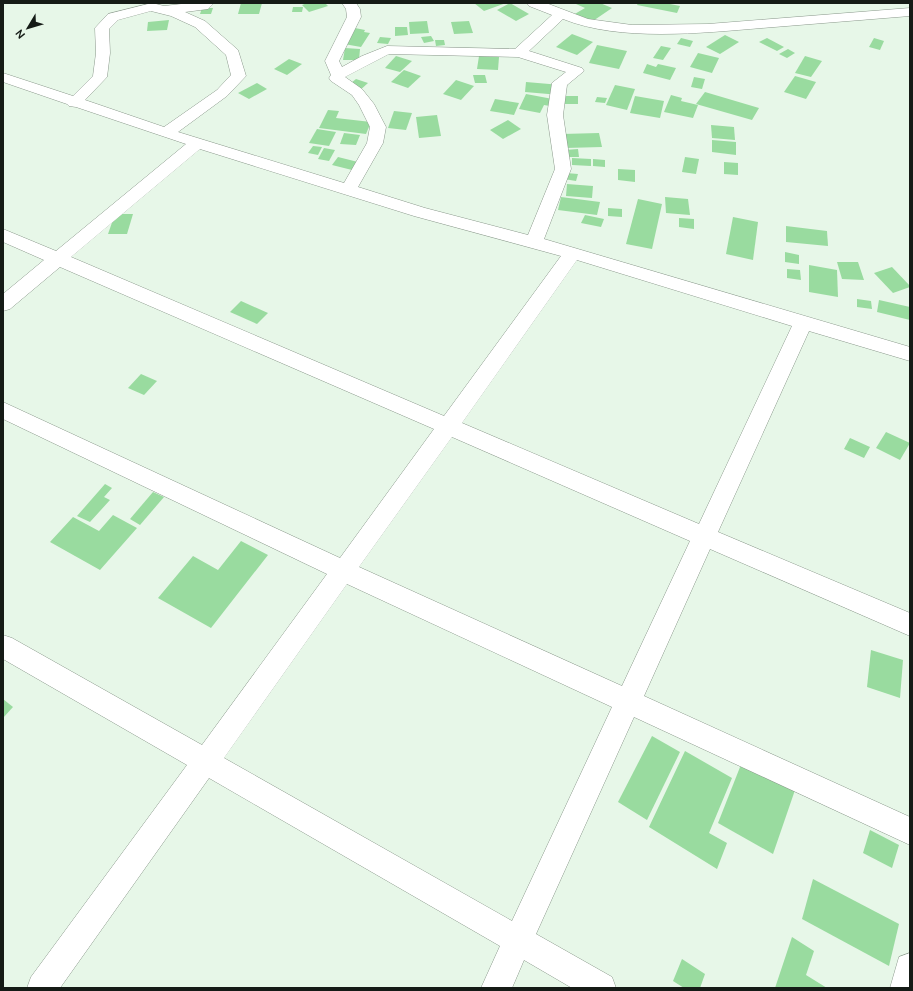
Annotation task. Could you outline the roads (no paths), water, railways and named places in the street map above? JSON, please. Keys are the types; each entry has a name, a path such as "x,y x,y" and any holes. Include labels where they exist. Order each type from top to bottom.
{"street":[{"path":"161,9 203,6 207,3"},
{"path":"348,190 375,143 378,127 362,98 357,92 336,78 338,75 332,61 354,16 353,9 349,3"},
{"path":"534,3 585,23 632,29 708,28 910,12"},
{"path":"74,102 100,77 103,53 102,28 113,17 151,7 176,13 200,24 232,54 239,76 222,93 166,133"},
{"path":"519,53 561,14"},
{"path":"338,75 366,59 387,50 519,53 577,71 560,83 555,115 563,169 534,242"},
{"path":"3,77 166,133 420,212 573,252 910,354"},
{"path":"3,304 197,143"},
{"path":"3,234 910,624"},
{"path":"42,988 573,252"},
{"path":"496,988 803,322"},
{"path":"3,410 344,571 910,831"},
{"path":"3,646 601,988"},
{"path":"906,988 910,968"}]}
